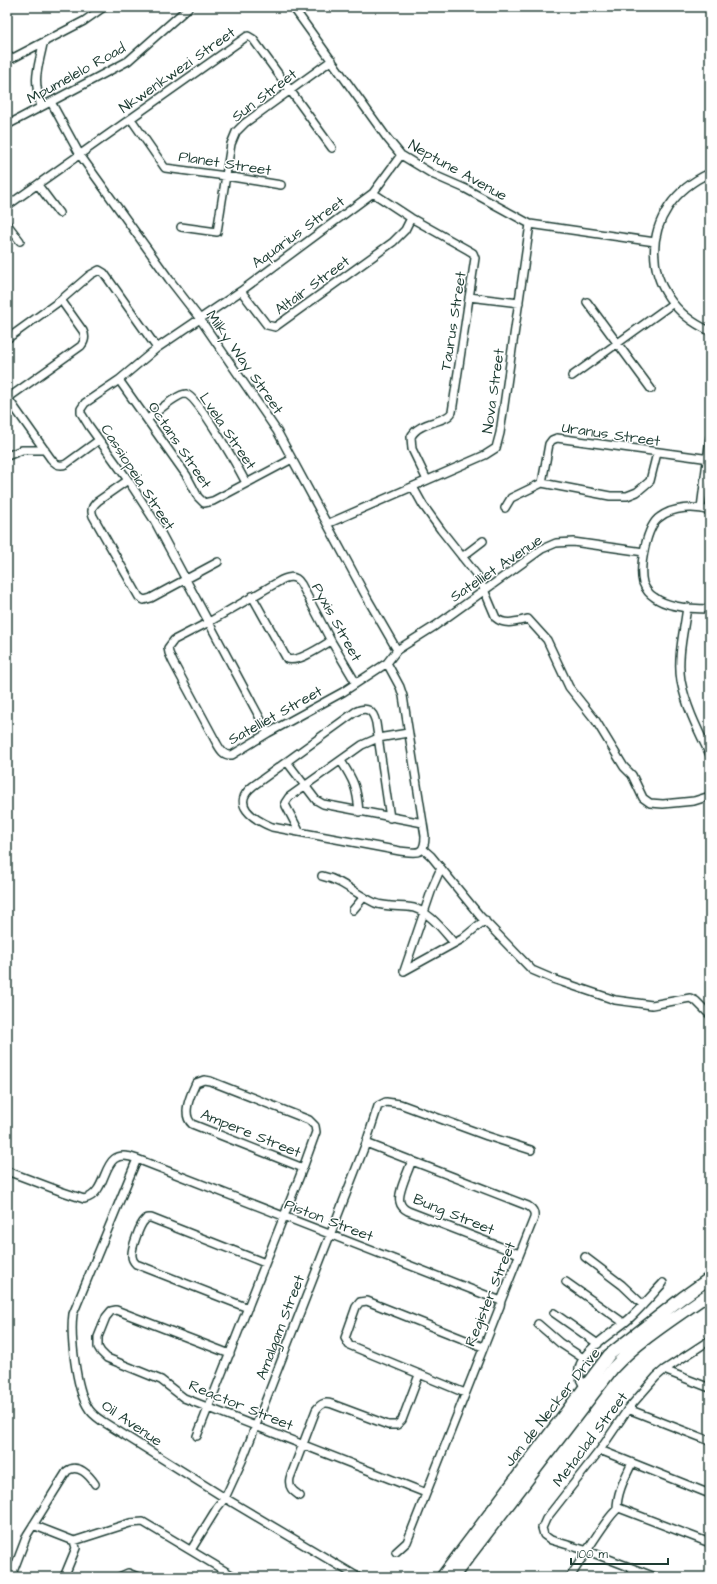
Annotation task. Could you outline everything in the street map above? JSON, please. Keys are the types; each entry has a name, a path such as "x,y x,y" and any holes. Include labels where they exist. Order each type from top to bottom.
{"main road":[{"name":"Jan de Necker Drive","path":"442,1577 584,1387 609,1356 664,1311 710,1278"},
{"name":"Jan de Necker Drive","path":"453,1577 622,1358 710,1293"}],"street":[{"name":"Mpumelelo Road","path":"7,125 132,58 189,7"},
{"name":"Neptune Avenue","path":"293,7 401,156 434,175 466,189 530,224 655,242"},
{"path":"13,58 84,21 101,8"},
{"name":"Nkwenkwezi Street","path":"7,206 248,36 253,39 332,148"},
{"path":"41,107 35,76 45,41"},
{"name":"Sun Street","path":"181,227 217,232 232,138 238,129 332,60"},
{"name":"Milky Way Street","path":"51,102 80,155 169,279 200,319 273,426 397,650"},
{"name":"Planet Street","path":"131,119 165,168 281,185"},
{"name":"Aquarius Street","path":"200,319 241,291 373,193 401,156"},
{"path":"710,173 692,183 673,200 660,222 655,242 655,259 658,275 672,304 683,315 710,331"},
{"path":"38,184 59,213"},
{"name":"Taurus Street","path":"373,193 411,218 473,253 476,258 452,414 431,422 416,430 410,437 412,449 427,480"},
{"name":"Altair Street","path":"241,291 267,326 275,327 387,247 405,230 411,218"},
{"path":"7,224 20,241"},
{"name":"Nova Street","path":"327,524 485,455 496,448 500,433 530,224"},
{"path":"7,339 61,300 90,276 97,271 101,271 157,348"},
{"path":"469,297 519,303"},
{"path":"61,300 83,331 85,336 84,341 81,346 8,397 56,464 63,466 99,440"},
{"path":"587,302 651,389"},
{"path":"572,376 672,304"},
{"name":"Cassiopeia Street","path":"200,319 157,348 119,380 86,403 81,409 84,418 154,520 268,733"},
{"name":"Octans Street","path":"119,380 148,419 187,476 198,497 203,502 208,504 246,482 292,459"},
{"name":"Lvela Street","path":"148,419 175,399 182,395 187,395 193,400 221,438 246,482"},
{"name":"Uranus Street","path":"542,483 549,444 555,438 602,443 657,453 708,459"},
{"path":"701,508 710,438"},
{"path":"7,456 20,450 45,450"},
{"path":"505,508 511,498 542,483 610,496 627,496 638,492 650,481 657,453"},
{"path":"128,480 94,505 91,510 133,588 140,597 147,600 218,562"},
{"path":"413,487 423,505 479,578 484,592 498,620 510,622 528,619 547,640 569,687 596,721 624,767 632,775 643,798 650,803 663,804 694,801 710,796"},
{"path":"710,511 701,508 672,511 659,517 651,528 644,552 643,582 650,594 659,601 687,607 710,609"},
{"path":"462,557 483,541"},
{"name":"Satelliet Avenue","path":"397,650 484,592 542,549 556,543 573,542 644,552"},
{"name":"Pyxis Street","path":"209,622 252,596 286,578 297,579 302,584 331,641 356,683"},
{"path":"252,596 288,659 292,661 299,659 331,641"},
{"path":"687,607 681,651 681,680 689,707 710,755"},
{"name":"Satelliet Street","path":"209,622 172,642 168,650 172,662 222,752 229,755 235,754 268,733 356,683 387,663 397,650"},
{"path":"387,663 400,687 403,696 423,823 425,842 423,848 416,852 404,851 272,827 257,820 246,809 243,800 247,790 355,712 363,708 369,709 373,712 376,723 390,818"},
{"path":"299,831 287,810 285,803 290,797 362,746 378,738 408,733"},
{"path":"341,761 354,781 359,812"},
{"path":"287,762 316,800 323,804 390,818 423,823"},
{"path":"423,848 484,920 532,970 541,975 615,1000 652,1005 690,998 696,1001 710,1015"},
{"path":"440,868 432,886 404,971 462,939 484,920"},
{"path":"322,876 328,877 353,889 364,897 382,905 410,907 423,913 445,931 454,943"},
{"path":"353,910 364,897"},
{"name":"Ampere Street","path":"198,1436 303,1168 316,1132 312,1121 210,1081 204,1080 196,1083 186,1112 187,1117 192,1124 303,1168"},
{"name":"Amalgam Street","path":"191,1550 217,1508 225,1498 256,1427 366,1143 378,1106 386,1102 400,1104 487,1136 531,1150"},
{"name":"Register Street","path":"366,1143 528,1206 533,1209 534,1213 534,1218 407,1542 396,1552"},
{"path":"7,1171 84,1199 96,1193 109,1164 115,1158 123,1156 137,1158"},
{"name":"Piston Street","path":"137,1158 501,1301"},
{"name":"Oil Avenue","path":"137,1158 73,1314 71,1325 72,1337 82,1394 87,1406 96,1417 225,1498 358,1577"},
{"name":"Bung Street","path":"412,1160 399,1196 402,1207 408,1211 519,1254"},
{"path":"248,1308 136,1264 133,1261 132,1254 136,1239 144,1220 146,1218 151,1218 265,1263"},
{"path":"585,1257 622,1285 643,1305"},
{"path":"566,1282 624,1324"},
{"path":"584,1387 579,1378 578,1368 583,1358 598,1344 624,1324 663,1283"},
{"path":"465,1393 352,1347 345,1340 345,1335 358,1303 362,1301 371,1302 483,1347"},
{"name":"Reactor Street","path":"230,1354 119,1310 114,1310 109,1313 102,1326 97,1341 99,1350 105,1356 156,1377 181,1396 256,1427 426,1493"},
{"path":"554,1313 598,1344"},
{"path":"538,1324 560,1343 583,1358"},
{"name":"Metaclad Street","path":"588,1551 546,1538 542,1528 546,1519 600,1450 628,1409 656,1377 664,1370 710,1340"},
{"path":"664,1370 710,1388"},
{"path":"300,1496 290,1487 289,1480 316,1410 324,1403 332,1404 388,1425 397,1425 402,1420 419,1375"},
{"path":"628,1409 710,1441"},
{"path":"600,1450 710,1494"},
{"path":"570,1577 607,1521 617,1509 617,1500 621,1486 632,1463"},
{"path":"10,1577 27,1535 68,1469 75,1468 84,1472 95,1484"},
{"path":"617,1509 620,1508 626,1510 710,1543"},
{"path":"33,1525 74,1541 124,1524 143,1522 159,1530 235,1577"},
{"path":"64,1577 76,1548 74,1541"},
{"path":"588,1551 655,1577"},
{"path":"629,1577 633,1569"},
{"path":"119,1577 128,1573 138,1577"}]}
